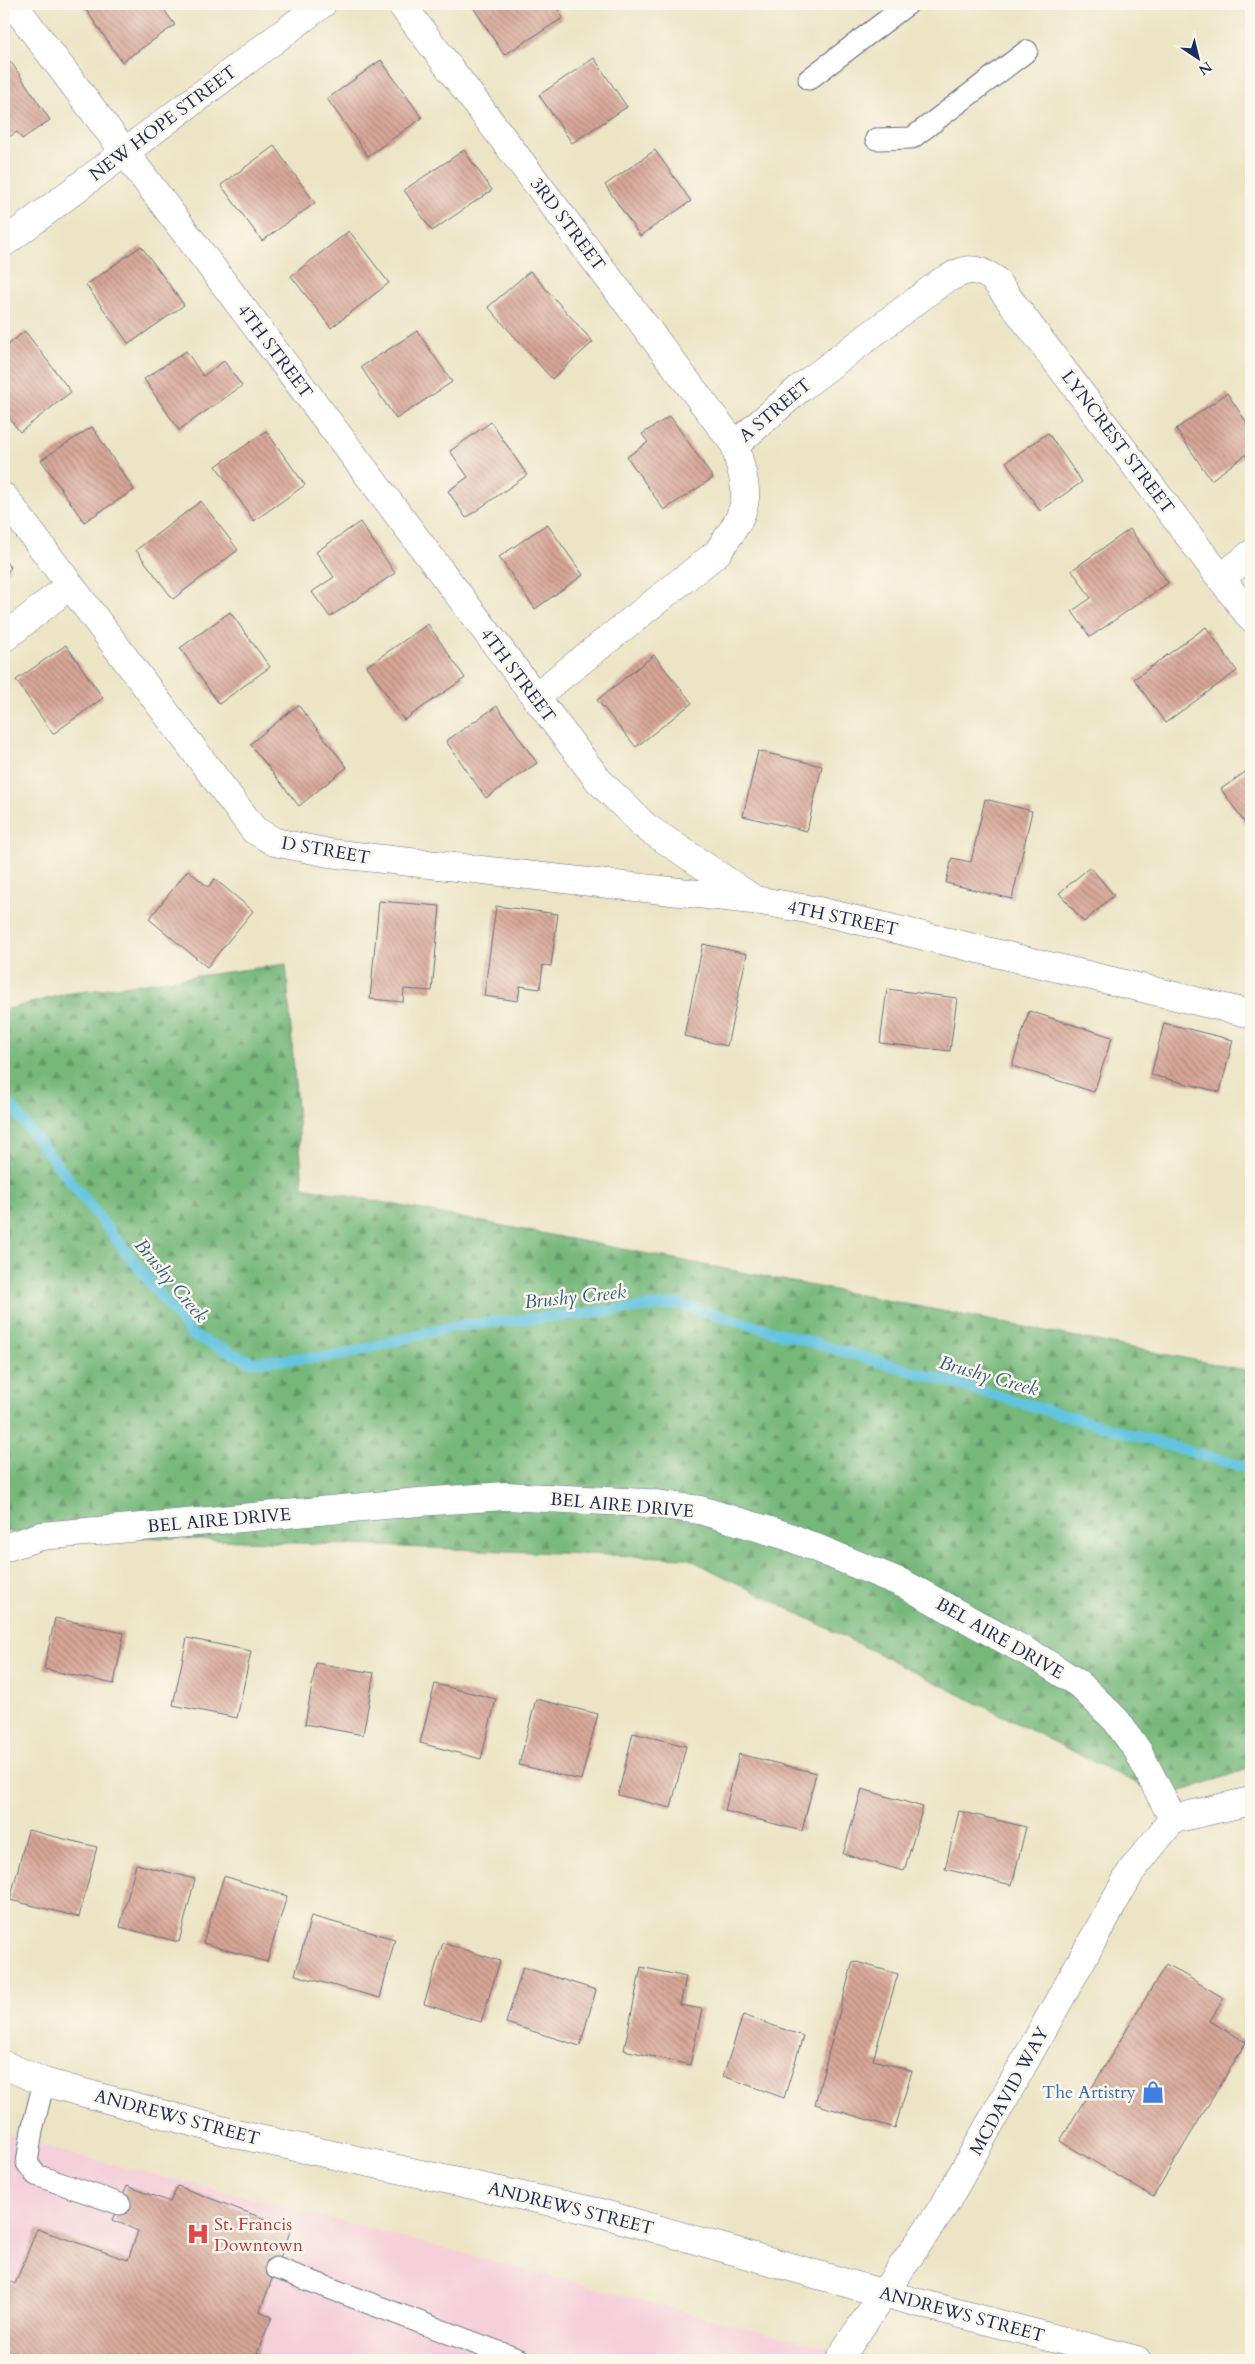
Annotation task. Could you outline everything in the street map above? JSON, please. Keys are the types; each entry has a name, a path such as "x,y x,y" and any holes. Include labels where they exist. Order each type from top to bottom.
{"street":[{"name":"4TH STREET","path":"13,4 599,781 646,826 755,900 829,914 1251,1014"},
{"name":"NEW HOPE STREET","path":"4,243 322,4"},
{"name":"3RD STREET","path":"401,4 735,445"},
{"name":"A STREET","path":"535,696 717,553 736,526 743,508 745,490 735,445 799,389 941,282 961,271 981,270"},
{"name":"LYNCREST STREET","path":"981,270 994,279 1251,618"},
{"name":"D STREET","path":"4,497 254,830 275,842 329,853 755,900"},
{"path":"1221,578 1251,554"},
{"path":"4,638 70,585"},
{"name":"BEL AIRE DRIVE","path":"4,1548 41,1536 505,1496 648,1503 700,1510 787,1536 904,1584 1040,1659 1079,1684 1116,1720 1138,1751 1173,1819"},
{"path":"1173,1819 1251,1801"},
{"name":"MCDAVID WAY","path":"840,2360 846,2348 885,2294 945,2204 1132,1870 1173,1819"},
{"name":"ANDREWS STREET","path":"4,2065 44,2082 236,2134 597,2212 885,2294 1137,2360"}],"lane":[{"path":"809,79 908,4"},
{"path":"876,140 912,138 1027,51"},
{"path":"44,2082 32,2130 27,2163 36,2175 120,2204"},
{"path":"276,2268 520,2360"}],"shaded area":[{"name":"St. Francis Downtown","path":"4,2133 76,2156 260,2200 765,2333 880,2360 4,2360"}],"green space":[{"path":"286,964 303,1187 1251,1371 1251,1768 1164,1797 687,1558 8,1532 4,1526 4,1010 65,994"}],"building":[{"path":"82,4 160,4 175,25 122,62"},
{"path":"471,4 554,4 563,18 504,55"},
{"path":"594,58 627,107 572,143 539,95"},
{"path":"381,60 422,118 368,156 327,99"},
{"path":"11,62 50,120 22,139 17,132 4,140 4,67"},
{"path":"274,146 315,203 262,241 221,185"},
{"path":"464,150 492,190 432,231 404,190"},
{"path":"655,150 691,201 640,236 605,185"},
{"path":"349,231 389,283 331,328 291,276"},
{"path":"141,246 184,305 129,344 86,285"},
{"path":"530,271 593,342 552,379 488,307"},
{"path":"25,331 71,392 20,432 4,411 4,348"},
{"path":"417,331 452,382 396,419 361,367"},
{"path":"186,351 203,376 224,361 242,386 179,430 144,379"},
{"path":"1227,393 1251,429 1251,451 1211,480 1176,429"},
{"path":"670,416 713,478 664,510 627,457 648,442 642,434"},
{"path":"491,422 527,475 466,518 448,491 468,477 450,451"},
{"path":"92,427 134,490 84,522 41,460"},
{"path":"266,431 305,485 254,521 216,466"},
{"path":"1048,433 1082,482 1040,511 1006,462"},
{"path":"201,501 238,550 173,599 136,550"},
{"path":"360,522 395,573 330,617 312,592 334,577 316,552"},
{"path":"547,524 583,575 535,609 499,557"},
{"path":"1130,529 1168,583 1090,637 1072,611 1091,598 1072,570"},
{"path":"4,560 11,568 4,575"},
{"path":"230,612 270,667 219,704 180,648"},
{"path":"428,624 465,678 404,720 367,666"},
{"path":"1206,627 1237,671 1165,723 1134,679"},
{"path":"66,645 103,698 53,734 16,680"},
{"path":"654,655 692,703 636,747 597,700"},
{"path":"298,705 347,767 299,806 250,744"},
{"path":"497,706 537,763 486,798 446,741"},
{"path":"758,751 822,766 807,831 743,816"},
{"path":"1251,768 1251,822 1246,825 1221,789"},
{"path":"985,799 1032,811 1012,899 946,883 952,858 971,862"},
{"path":"1090,867 1114,895 1084,922 1059,893"},
{"path":"188,870 208,887 215,879 253,911 207,967 149,919"},
{"path":"379,901 440,906 432,991 404,989 403,1002 370,999"},
{"path":"496,906 558,914 551,966 543,965 540,989 520,986 518,1001 484,996"},
{"path":"703,944 747,954 727,1046 684,1036"},
{"path":"887,989 957,998 950,1051 880,1043"},
{"path":"1029,1011 1112,1037 1094,1092 1012,1066"},
{"path":"1164,1023 1233,1040 1220,1092 1151,1075"},
{"path":"55,1618 124,1633 114,1684 44,1669"},
{"path":"187,1638 251,1651 237,1718 173,1705"},
{"path":"316,1663 374,1673 363,1735 305,1724"},
{"path":"435,1684 496,1699 481,1759 420,1743"},
{"path":"536,1699 598,1714 581,1780 519,1765"},
{"path":"633,1733 686,1746 671,1808 618,1795"},
{"path":"739,1754 816,1773 802,1831 725,1811"},
{"path":"862,1789 923,1807 904,1871 843,1854"},
{"path":"959,1811 1026,1827 1012,1885 945,1869"},
{"path":"28,1830 97,1847 79,1917 10,1900"},
{"path":"136,1864 195,1879 179,1942 120,1927"},
{"path":"224,1876 287,1896 267,1962 203,1943"},
{"path":"311,1916 395,1939 380,1998 295,1975"},
{"path":"443,1943 500,1961 481,2022 424,2004"},
{"path":"853,1961 898,1974 873,2060 912,2071 895,2128 815,2104"},
{"name":"The Artistry","path":"1166,1964 1224,1998 1210,2021 1246,2042 1153,2197 1060,2141"},
{"path":"523,1967 596,1990 580,2046 506,2023"},
{"path":"641,1967 686,1977 680,2005 702,2009 690,2065 624,2050"},
{"path":"743,2015 803,2036 784,2098 723,2076"},
{"path":"127,2186 170,2202 178,2186 291,2229 260,2311 272,2317 257,2353 275,2360 4,2360 4,2278 15,2284 37,2229 128,2260 138,2231 113,2220"}],"waterway":[{"name":"Brushy Creek","path":"4,1097 192,1335 252,1362 337,1356 455,1326 679,1304 1251,1469"}],"place":[{"name":"The Artistry","path":"1153,2092"},
{"name":"St. Francis Downtown","path":"198,2234"}]}
